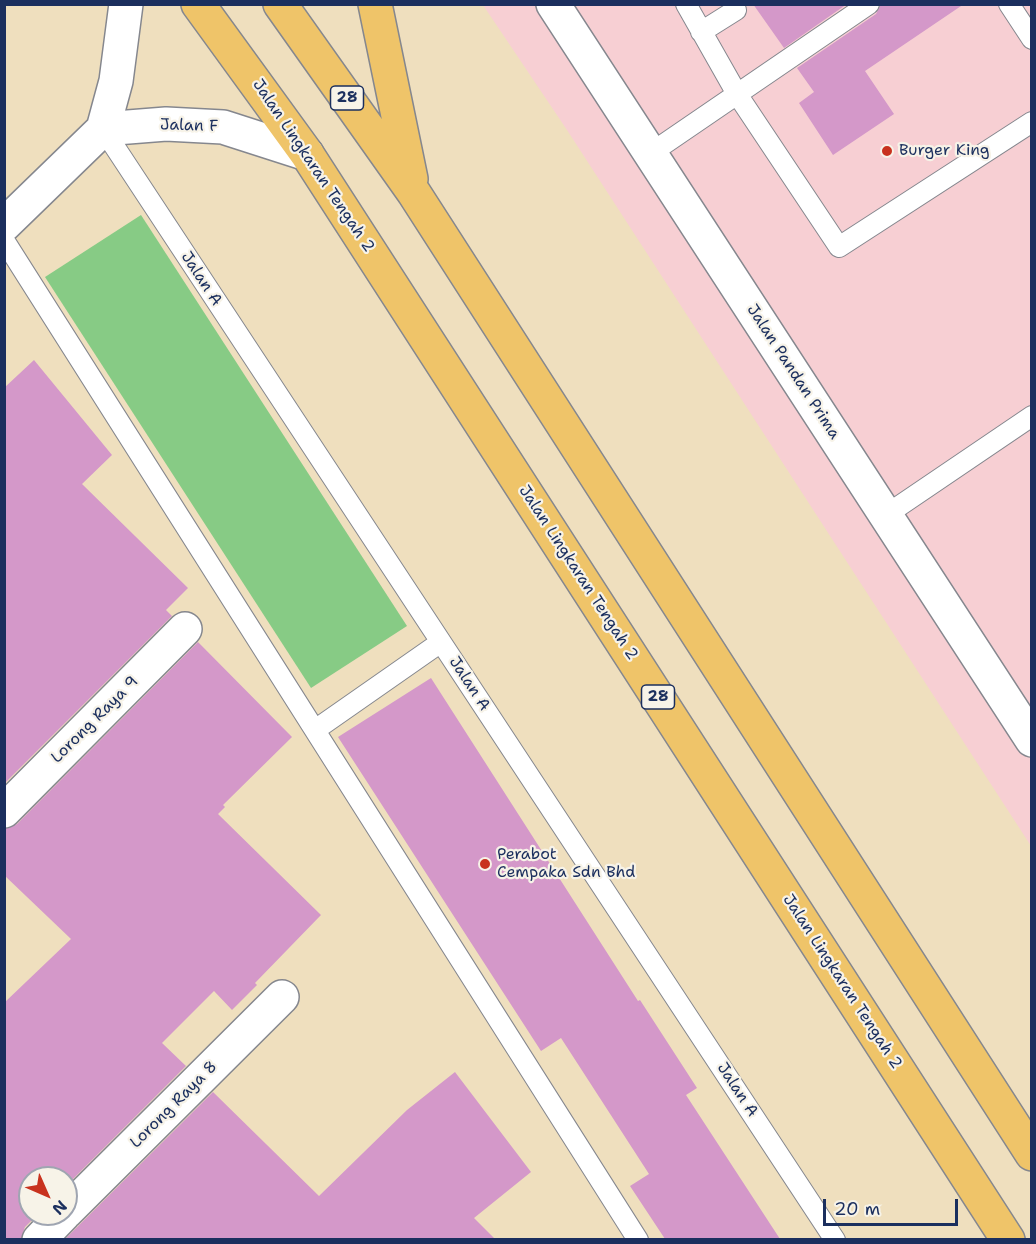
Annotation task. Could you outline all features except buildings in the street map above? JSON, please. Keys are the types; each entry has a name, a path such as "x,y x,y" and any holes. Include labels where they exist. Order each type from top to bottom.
{"highway":[{"name":"Jalan Lingkaran Tengah 2","path":"198,4 308,154 1008,1239"},
{"name":"28","path":"280,4 414,193 1032,1154"},
{"path":"375,4 414,193"}],"street":[{"path":"4,225 103,129 116,81 126,4"},
{"name":"Jalan Pandan Prima","path":"553,4 1032,740"},
{"name":"Jalan F","path":"103,129 166,124 223,127 308,154"},
{"name":"Lorong Raya 9","path":"4,811 185,629"},
{"name":"Lorong Raya 8","path":"78,1200 282,997"},
{"name":"Lorong Raya 8","path":"39,1239 52,1226"}],"lane":[{"path":"686,4 737,94 839,247 1032,122"},
{"path":"651,153 869,4"},
{"path":"1009,4 1032,39"},
{"path":"701,32 736,10"},
{"name":"Jalan A","path":"103,129 835,1239"},
{"path":"4,240 638,1239"},
{"path":"886,515 1032,416"},
{"path":"315,730 441,642"}],"shaded area":[{"path":"483,5 1031,5 1031,846 567,130"}],"green space":[{"path":"141,215 407,626 311,688 45,277"}],"place":[{"name":"Burger King","path":"887,151"},
{"name":"Perabot Cempaka Sdn Bhd","path":"485,864"}]}
